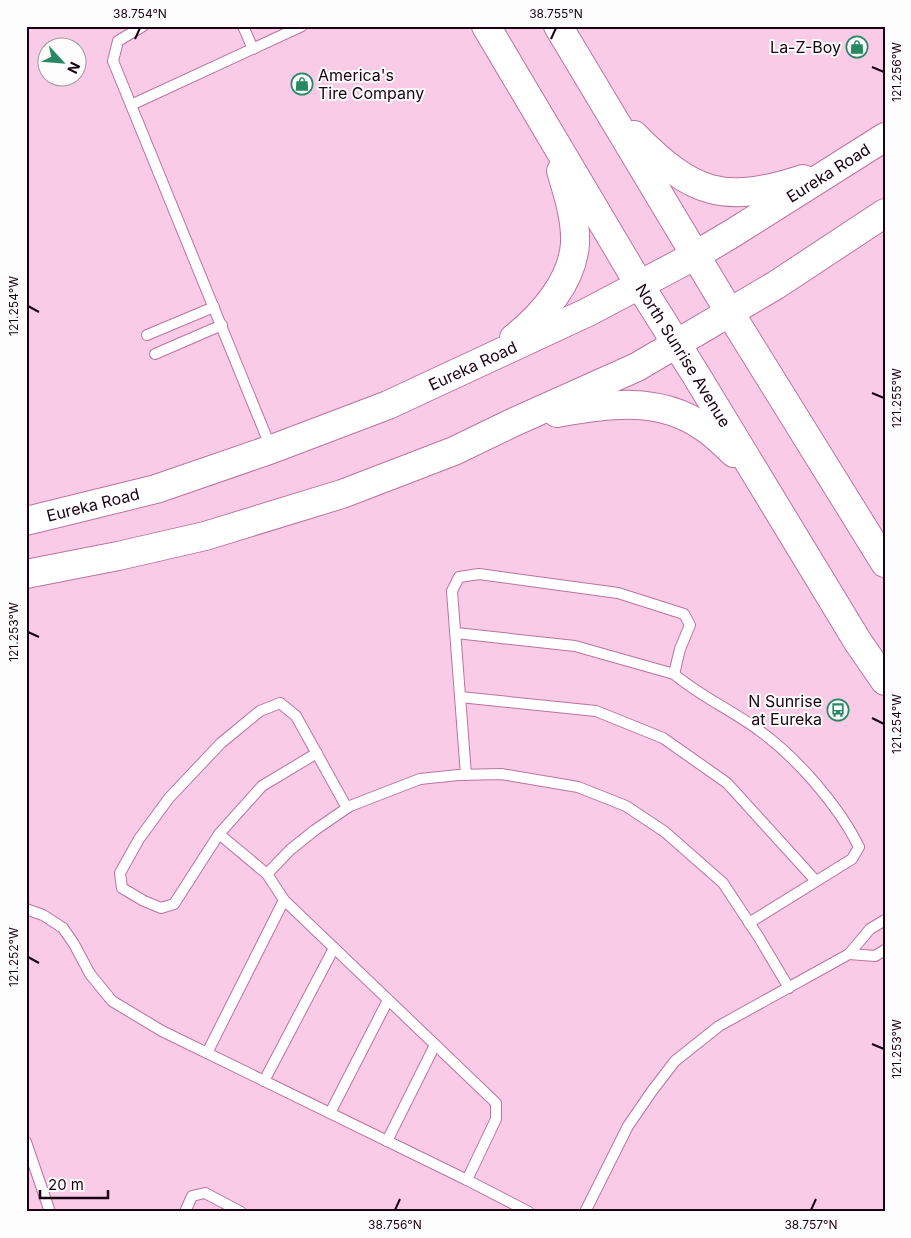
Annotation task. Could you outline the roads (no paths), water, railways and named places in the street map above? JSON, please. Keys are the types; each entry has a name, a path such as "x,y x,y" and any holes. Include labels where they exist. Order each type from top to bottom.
{"main road":[{"name":"North Sunrise Avenue","path":"486,26 639,284 858,642 885,681"},
{"path":"558,26 730,313 885,563"},
{"path":"599,97 624,126 665,165 689,180 717,191 732,193 764,191 842,165"},
{"path":"478,364 533,322 567,275 572,262 575,242 571,208 558,162 544,123"},
{"name":"Eureka Road","path":"26,520 156,489 272,449 388,405 588,312 696,255 733,234 885,137"},
{"path":"26,574 205,536 342,494 454,451 637,367 677,345 776,286 885,213"},
{"path":"514,422 615,404 635,404 661,408 690,419 716,436 765,488"},
{"path":"858,642 885,655"}],"lane":[{"path":"144,26 118,41 113,60 272,449"},
{"path":"243,26 253,49"},
{"path":"131,105 302,26"},
{"path":"147,335 214,307"},
{"path":"156,354 222,325"},
{"path":"466,775 452,591 459,577 478,574 618,593 684,614 690,625 680,649 674,674"},
{"path":"456,634 575,646 674,674 691,689 760,731 802,767 850,829 859,847 852,859 749,923"},
{"path":"460,697 596,711 663,738 727,783 816,881"},
{"path":"317,753 262,786 219,834 174,904 161,908 144,901 122,888 120,873 139,839 169,798 222,743 260,711 280,703 296,716 317,753 347,808"},
{"path":"267,874 290,850 347,808 420,780 466,775 501,774 578,787 626,806 665,832 723,883 789,988"},
{"path":"219,834 267,874 284,900 496,1103 496,1119 467,1180"},
{"path":"207,1053 284,900"},
{"path":"26,909 42,915 63,928 90,974 112,1001 162,1031 529,1212"},
{"path":"585,1212 628,1126 675,1061 719,1026 849,954 870,929 885,920"},
{"path":"264,1081 334,948"},
{"path":"849,954 875,956 885,950"},
{"path":"330,1113 388,1000"},
{"path":"387,1141 435,1045"},
{"path":"26,1142 50,1212"},
{"path":"185,1212 192,1196 205,1193 241,1212"}],"place":[{"name":"La-Z-Boy","path":"857,47"},
{"name":"America's Tire Company","path":"302,84"},
{"name":"N Sunrise at Eureka","path":"838,710"}]}
